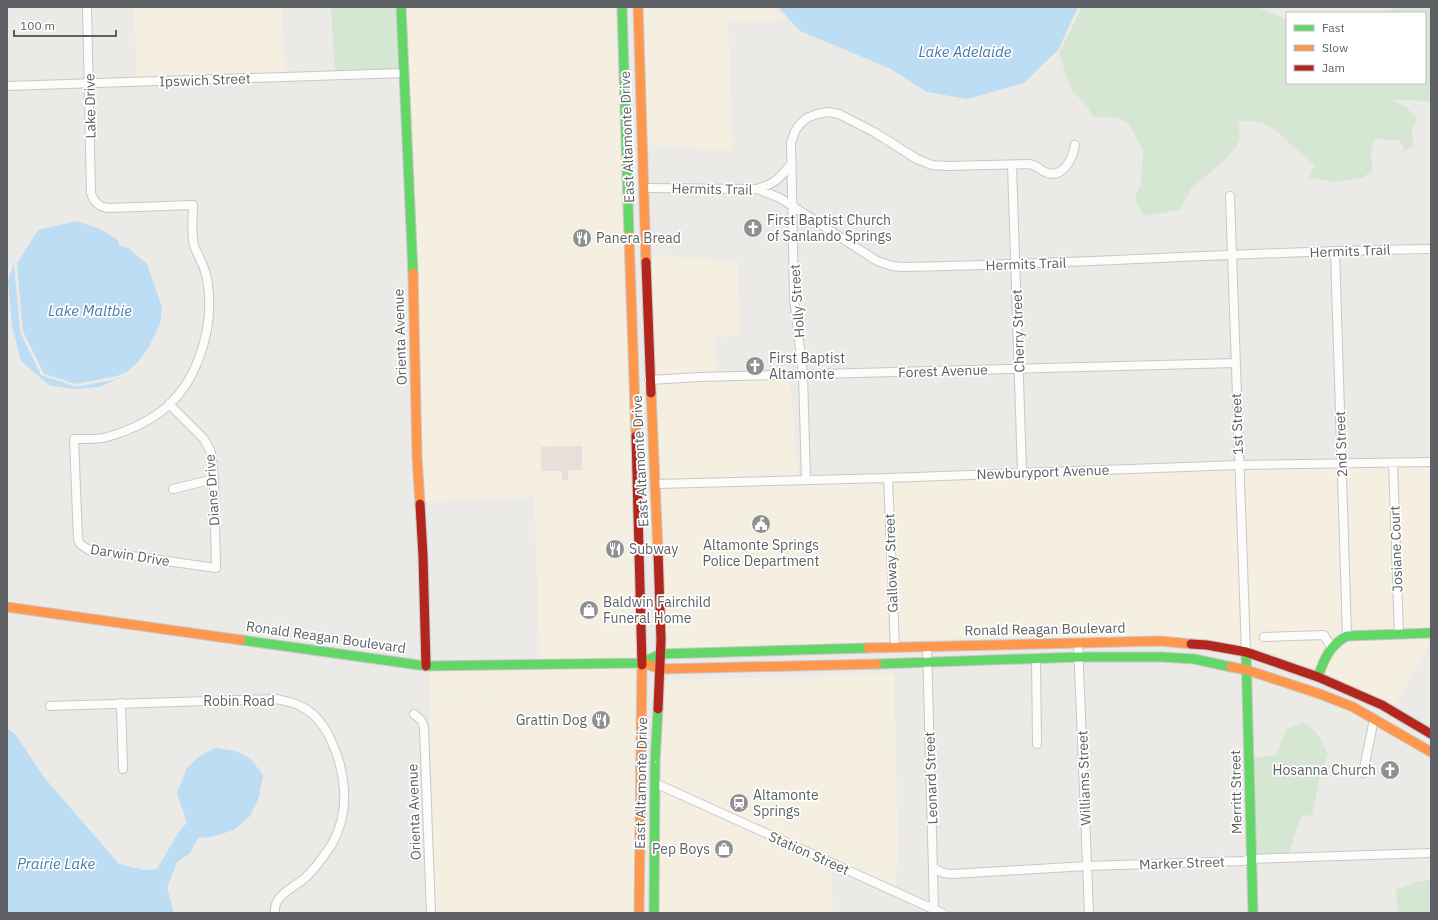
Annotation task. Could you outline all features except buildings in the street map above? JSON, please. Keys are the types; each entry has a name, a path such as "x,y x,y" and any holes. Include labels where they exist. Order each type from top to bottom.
{"main road":[{"name":"Orienta Avenue","path":"400,7 413,283 417,457 423,564 426,666"},
{"name":"East Altamonte Drive","path":"622,7 642,663 639,913"},
{"name":"East Altamonte Drive","path":"638,7 648,344 656,484 660,654 655,783 654,908"},
{"path":"624,68 633,71 639,81"},
{"path":"627,172 634,181 643,188"},
{"path":"628,187 638,196 643,206"},
{"path":"632,325 642,333 648,344"},
{"path":"637,468 644,477 656,484"},
{"name":"Ronald Reagan Boulevard","path":"7,607 426,666 642,663 660,669 1079,657 1162,657 1194,659 1247,670 1320,694 1353,707 1431,752"},
{"path":"1318,677 1331,647 1338,640 1347,636 1431,633"},
{"name":"Ronald Reagan Boulevard","path":"642,663 660,654 1160,641 1207,645 1246,652 1318,677 1382,705 1431,734"},
{"name":"Merritt Street","path":"1246,652 1253,913"},
{"path":"639,850 654,869"},
{"path":"639,882 654,908"}],"street":[{"name":"Lake Drive","path":"87,7 91,193 94,200 97,204 107,208 193,205 194,246 206,272 208,285 208,316 202,350 196,366 189,379 169,404"},
{"name":"Ipswich Street","path":"7,86 404,73"},
{"name":"Holly Street","path":"806,480 803,375 794,297 791,143 795,131 807,118 828,112 839,114 874,132 917,159 932,165 1012,165"},
{"path":"1012,165 1033,165 1046,172 1053,173 1062,171 1069,164 1075,145"},
{"path":"757,189 772,184 781,177 792,163"},
{"name":"Cherry Street","path":"1012,165 1022,472"},
{"name":"Hermits Trail","path":"643,188 757,189 776,196 793,206 877,261 892,266 903,267 1015,265 1335,251 1431,249"},
{"name":"1st Street","path":"1230,196 1246,652"},
{"name":"2nd Street","path":"1335,251 1347,636"},
{"name":"Forest Avenue","path":"650,380 1019,368 1236,363"},
{"name":"Darwin Drive","path":"169,404 152,417 122,432 106,437 74,439 78,539 80,544 89,550 216,568"},
{"name":"Diane Drive","path":"169,404 210,447 213,460 214,480 216,568"},
{"name":"Newburyport Avenue","path":"656,484 888,478 1239,465 1431,462"},
{"name":"Josiane Court","path":"1394,463 1399,634"},
{"name":"Galloway Street","path":"888,478 895,648"},
{"path":"173,489 214,480"},
{"path":"1264,637 1324,636 1331,647"},
{"name":"Williams Street","path":"1078,643 1089,913"},
{"name":"Leonard Street","path":"927,646 934,909"},
{"path":"1036,658 1037,744"},
{"name":"Robin Road","path":"50,706 276,699 289,701 303,707 315,716 326,731 337,751 343,776 345,797 341,821 332,843 321,861 305,878 282,895 276,902 275,913"},
{"path":"121,704 123,769"},
{"name":"Orienta Avenue","path":"414,714 421,720 424,727 431,913"},
{"path":"1363,773 1374,719"},
{"name":"Station Street","path":"655,783 942,913"},
{"name":"Marker Street","path":"934,868 943,873 952,874 1088,866 1431,853"}],"shaded area":[{"path":"134,7 282,7 285,74 137,79"},
{"path":"405,7 616,7 616,64 618,65 627,330 635,606 635,660 540,661 534,497 424,501"},
{"path":"644,7 774,7 786,20 728,22 733,151 646,144"},
{"path":"649,254 738,262 740,335 715,337 717,373 652,375"},
{"path":"790,378 798,477 655,480 652,382"},
{"path":"582,446 582,470 568,471 568,480 562,480 562,471 541,471 541,447"},
{"path":"1431,465 1431,630 1403,631 1398,466"},
{"path":"1390,466 1395,631 1351,633 1346,468"},
{"path":"1338,468 1343,634 1332,641 1324,632 1260,634 1261,641 1322,639 1326,647 1317,669 1250,647 1243,469"},
{"path":"1235,469 1242,646 1190,638 1149,635 1076,638 967,638 898,642 892,481"},
{"path":"884,481 890,642 661,650 656,487 798,485"},
{"path":"1431,637 1431,641 1395,706 1324,673 1334,650 1348,640"},
{"path":"635,667 634,913 435,913 429,669"},
{"path":"894,674 898,848 895,887 661,782 661,680"},
{"path":"661,790 831,866 833,913 660,913"}],"green space":[{"path":"331,7 397,7 399,70 335,72"},
{"path":"1082,7 1257,7 1286,20 1286,84 1426,84 1426,12 1377,12 1390,10 1396,7 1431,7 1431,101 1393,100 1406,107 1418,120 1411,131 1414,146 1405,151 1400,140 1374,139 1371,151 1372,170 1363,178 1333,182 1309,178 1315,165 1275,130 1267,125 1250,121 1238,122 1240,136 1238,144 1227,158 1191,189 1180,210 1144,216 1135,200 1141,184 1143,151 1135,135 1128,124 1117,117 1093,117 1087,106 1071,89 1059,54"},
{"path":"1303,722 1316,732 1328,754 1321,771 1312,815 1301,816 1288,855 1257,855 1255,852 1253,757 1276,756 1286,729"},
{"path":"1431,880 1431,913 1402,913 1397,910 1396,890 1415,882"}],"water":[{"name":"Lake Adelaide","path":"778,7 1078,7 1058,50 1024,83 967,99 927,92 891,69 800,31"},
{"name":"Lake Maltbie","path":"77,221 100,229 118,240 119,245 128,248 147,264 162,307 160,324 149,347 138,362 128,371 117,376 76,384 44,374 23,331 17,264 38,230"},
{"path":"14,264 20,332 41,375 76,387 116,379 99,387 72,389 49,385 21,361 12,325 8,281"},
{"name":"Prairie Lake","path":"7,728 16,735 43,776 119,864 144,870 157,869 180,830 187,823 177,793 187,768 201,755 216,748 236,751 251,759 263,775 259,797 250,816 234,830 211,837 198,838 190,853 177,862 167,888 174,913 7,913"}],"railway":[{"path":"7,622 123,636 358,672 430,686 504,705 561,724 634,752 984,913"}],"traffic: fast":[{"path":"401,7 413,273"},
{"path":"622,7 629,236"},
{"path":"1318,677 1328,653 1336,644 1347,636 1431,633"},
{"path":"241,640 426,666 643,663"},
{"path":"642,663 660,654 868,648"},
{"path":"1246,652 1253,913"},
{"path":"877,664 1079,657 1162,657 1194,659 1231,667"},
{"path":"654,913 655,762 658,709"}],"traffic: slow":[{"path":"638,7 646,262"},
{"path":"629,236 636,436"},
{"path":"413,273 417,457 420,504"},
{"path":"651,393 658,551"},
{"path":"7,607 241,640"},
{"path":"868,648 1160,641 1191,644"},
{"path":"643,663 660,669 877,664"},
{"path":"639,913 642,665"},
{"path":"1231,667 1247,670 1320,694 1353,707 1431,752"}],"traffic: jam":[{"path":"646,262 651,393"},
{"path":"636,436 642,665"},
{"path":"420,504 426,666"},
{"path":"658,551 661,640 658,709"},
{"path":"1191,644 1207,645 1246,652 1318,677 1382,705 1431,734"}],"place":[{"name":"First Baptist Church of Sanlando Springs","path":"753,228"},
{"name":"Panera Bread","path":"582,238"},
{"name":"First Baptist Altamonte","path":"755,366"},
{"name":"Altamonte Springs Police Department","path":"761,524"},
{"name":"Subway","path":"615,549"},
{"name":"Baldwin Fairchild Funeral Home","path":"589,610"},
{"name":"Grattin Dog","path":"601,720"},
{"name":"Hosanna Church","path":"1390,770"},
{"name":"Altamonte Springs","path":"739,803"},
{"name":"Pep Boys","path":"724,849"}]}
